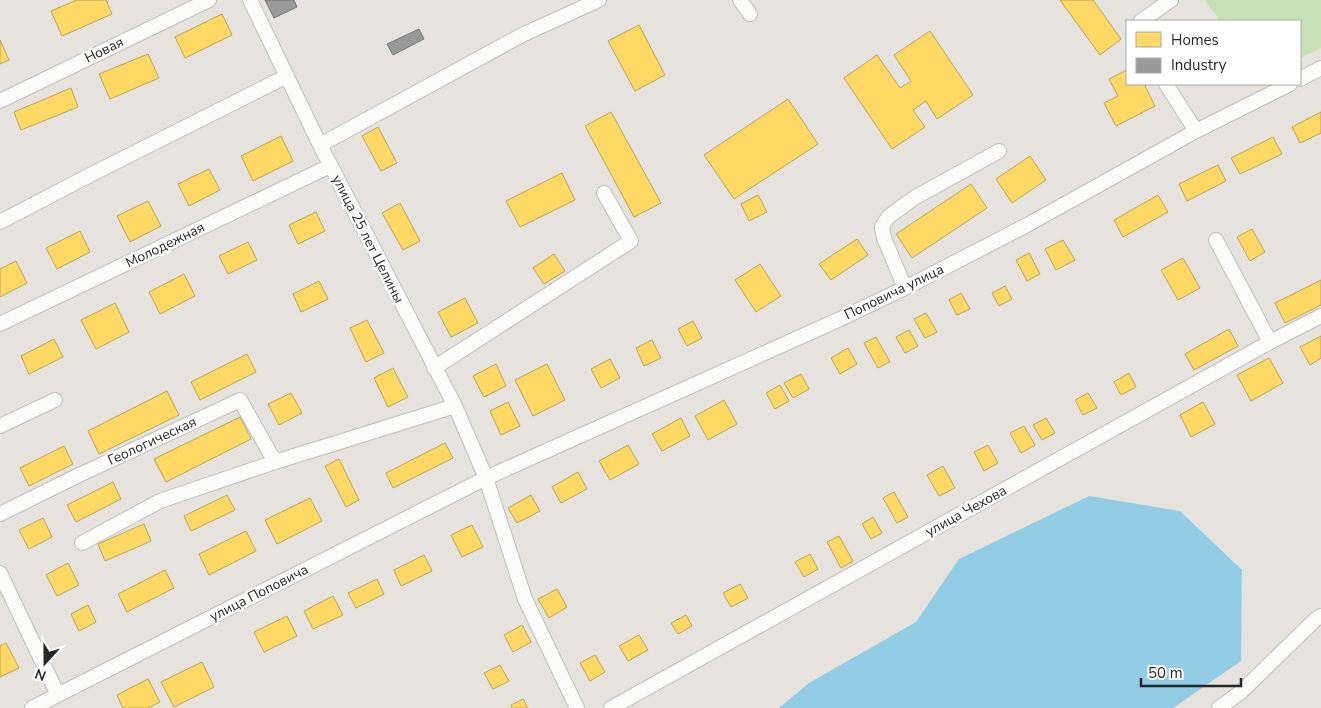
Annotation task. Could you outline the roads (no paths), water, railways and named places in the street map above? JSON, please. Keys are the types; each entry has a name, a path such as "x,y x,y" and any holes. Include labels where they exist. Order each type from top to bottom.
{"street":[{"name":"Новая","path":"0,101 209,0"},
{"name":"улица 25 лет Целины","path":"250,0 330,166 455,406 486,478 525,599 577,708"},
{"path":"320,145 522,35 599,0"},
{"path":"740,0 750,14"},
{"path":"1142,20 1171,0"},
{"path":"1301,79 1319,73"},
{"path":"0,222 287,76"},
{"path":"1167,85 1196,131"},
{"name":"Поповича улица","path":"486,478 905,288 1026,225 1196,131 1288,85"},
{"path":"905,288 884,238 882,227 888,217 914,198 999,151"},
{"name":"Молодежная","path":"0,324 330,166"},
{"path":"434,368 631,241 604,193"},
{"path":"1216,240 1270,342"},
{"name":"улица Чехова","path":"611,708 1270,342 1321,316"},
{"path":"0,426 55,400"},
{"name":"Геологическая","path":"0,514 240,400 275,462"},
{"path":"82,543 160,501 275,462 455,406"},
{"name":"улица Поповича","path":"32,708 486,478"},
{"path":"0,573 58,695"},
{"path":"1219,708 1241,692 1321,616"}],"water":[{"path":"1089,496 1180,511 1242,570 1241,661 1173,708 779,708 809,683 916,622 959,559"}]}
